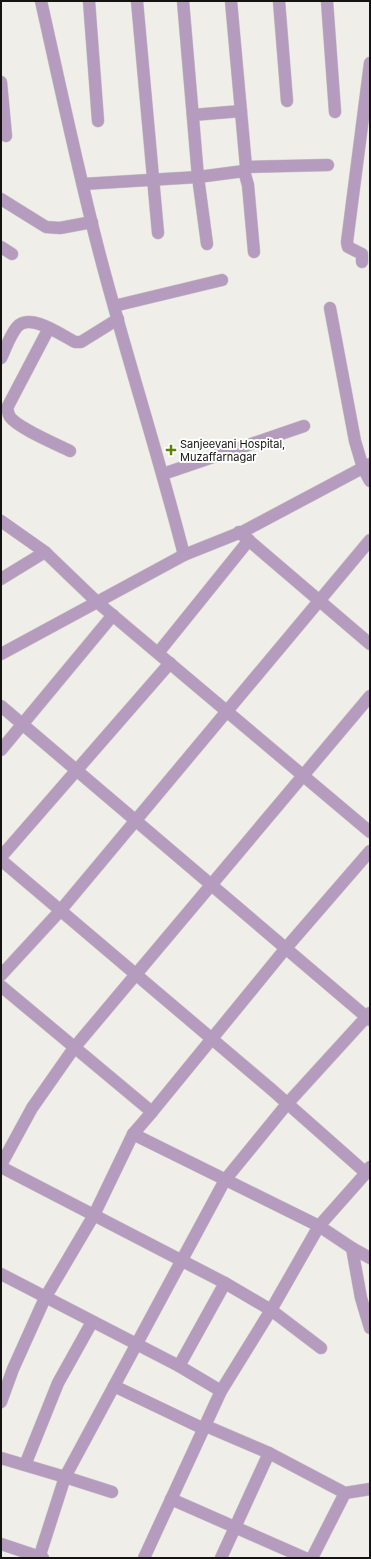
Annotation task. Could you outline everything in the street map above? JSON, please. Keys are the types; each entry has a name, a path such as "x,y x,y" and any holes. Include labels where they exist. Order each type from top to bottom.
{"street":[{"path":"41,1 92,222 114,306 163,474 184,555"},
{"path":"89,1 98,121"},
{"path":"137,1 158,233"},
{"path":"183,1 198,177 207,244"},
{"path":"231,1 245,169 248,185 254,252"},
{"path":"279,1 287,101"},
{"path":"327,1 335,112"},
{"path":"362,262 362,254 348,246 347,242 370,64"},
{"path":"1,82 6,136"},
{"path":"193,115 241,111"},
{"path":"83,184 198,177 245,169 328,165"},
{"path":"1,199 46,227 60,228 92,222"},
{"path":"1,247 12,254"},
{"path":"114,306 222,280"},
{"path":"330,308 355,441 367,466 370,481"},
{"path":"1,358 16,328 22,323 31,321 38,323 75,342 81,342 118,319"},
{"path":"49,328 7,408 8,413 13,420 24,428 70,451"},
{"path":"163,474 304,426"},
{"path":"1,654 184,555 244,536 367,466"},
{"path":"1,521 45,552 97,602 370,832"},
{"path":"244,536 370,644"},
{"path":"158,652 244,536"},
{"path":"1,975 60,911 228,712 370,540"},
{"path":"1,579 45,552"},
{"path":"1,750 113,615"},
{"path":"144,1558 221,1391 271,1310 319,1226 368,1170 287,1104 1,859 76,770 170,663"},
{"path":"321,1348 271,1310 225,1283 1,1166 32,1108 74,1048 370,696"},
{"path":"1,706 369,1017 287,1104 225,1180 65,1477 41,1558 1,1544"},
{"path":"1,1402 13,1369 46,1298 94,1215 133,1134 213,1040 286,948 370,851"},
{"path":"1,986 152,1112"},
{"path":"133,1134 319,1226 370,1258"},
{"path":"352,1248 366,1300 370,1328"},
{"path":"1,1274 179,1366 221,1391"},
{"path":"179,1366 225,1283"},
{"path":"26,1465 58,1383 92,1322"},
{"path":"114,1386 269,1454 345,1492 370,1489"},
{"path":"221,1558 269,1454"},
{"path":"1,1458 112,1492"},
{"path":"312,1558 345,1492"},
{"path":"171,1498 235,1528 305,1558"}],"place":[{"name":"Sanjeevani Hospital, Muzaffarnagar","path":"171,450"}]}
